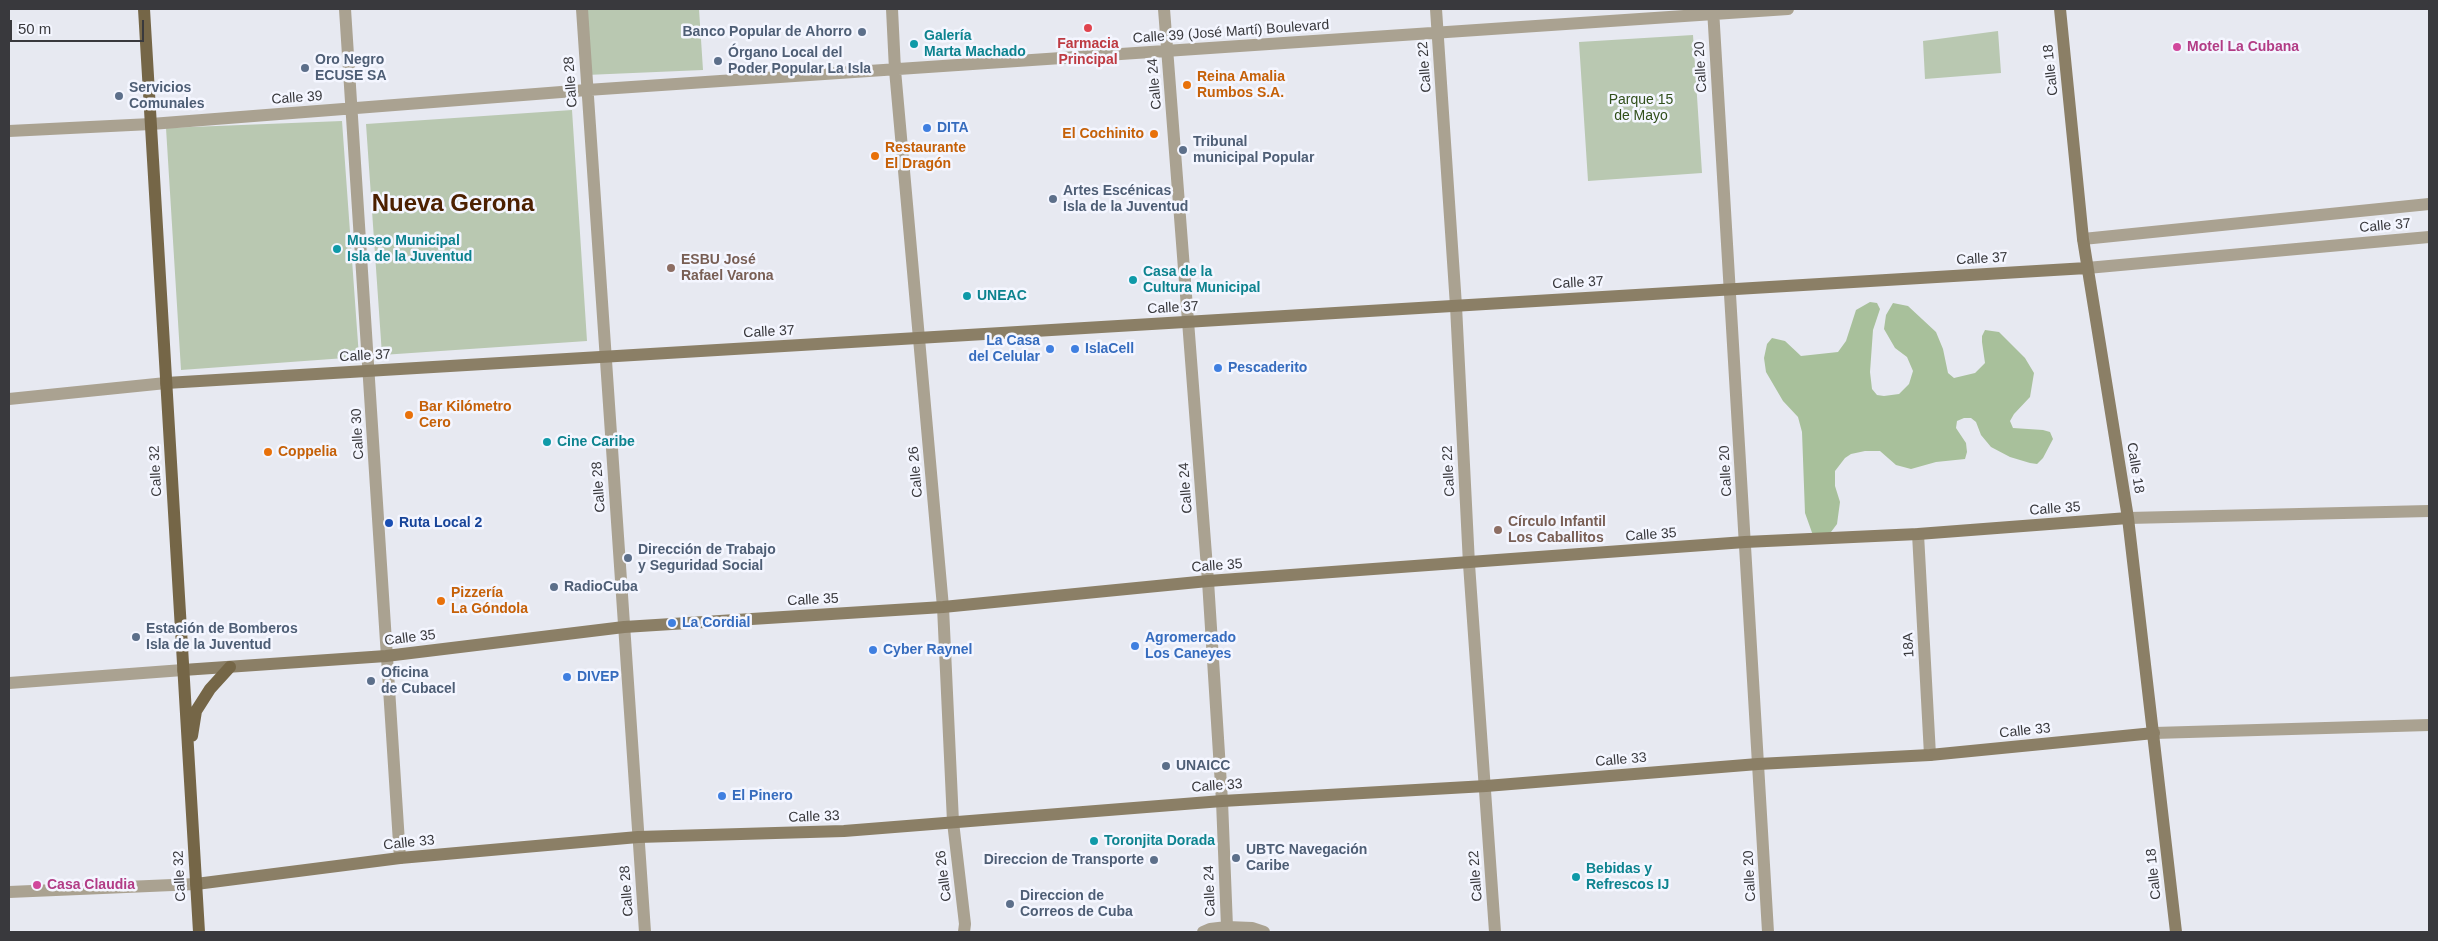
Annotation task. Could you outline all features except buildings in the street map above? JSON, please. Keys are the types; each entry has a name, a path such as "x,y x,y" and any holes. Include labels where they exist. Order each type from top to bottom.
{"main road":[{"name":"Calle 32","path":"144,9 199,932"},
{"path":"188,758 196,711 210,689 230,667"}],"street":[{"name":"Calle 30","path":"345,9 370,371 386,656 400,858"},
{"name":"Calle 28","path":"582,9 644,932"},
{"name":"Calle 26","path":"892,9 895,70 943,607 953,822 965,924 964,932"},
{"name":"Calle 24","path":"1164,9 1208,581 1222,801 1227,927 1252,928 1264,932"},
{"name":"Calle 22","path":"1436,9 1456,306 1469,564 1495,932"},
{"name":"Calle 39 (José Martí) Boulevard","path":"587,90 1438,32 1713,11 1788,9"},
{"name":"Calle 18","path":"2060,9 2083,239 2128,518 2176,932"},
{"name":"Calle 20","path":"1713,11 1768,932"},
{"name":"Calle 39","path":"9,131 151,124 587,90"},
{"name":"Calle 37","path":"2083,239 2429,204"},
{"name":"Calle 37","path":"9,399 166,383 2087,268 2429,237"},
{"name":"Calle 35","path":"9,683 386,656 624,627 943,607 1208,581 1469,564 1745,542 1918,534 2128,518 2429,511"},
{"name":"18A","path":"1918,534 1930,755"},
{"name":"Calle 33","path":"9,892 196,884 400,858 638,837 844,831 1222,801 1486,786 1758,764 1930,755 2154,733 2429,725"},
{"path":"1203,932 1210,929 1227,927"}],"green space":[{"path":"585,9 699,9 703,70 586,75"},
{"path":"1998,31 2001,73 1925,79 1923,41"},
{"name":"Parque 15 de Mayo","path":"1693,35 1702,173 1588,181 1579,42"},
{"path":"572,110 587,341 382,355 366,124"},
{"path":"342,121 359,357 181,370 166,128"},
{"path":"1870,302 1877,303 1880,309 1873,330 1870,372 1872,389 1877,395 1899,394 1909,384 1913,371 1907,357 1895,348 1884,329 1886,315 1893,303 1908,306 1936,332 1943,349 1948,373 1954,378 1975,373 1985,363 1982,336 1985,330 1999,332 2025,358 2034,373 2030,397 2010,421 2013,428 2043,430 2050,432 2053,439 2043,458 2037,464 2030,463 2010,457 1991,447 1981,435 1976,422 1971,418 1964,418 1957,421 1956,428 1966,443 1967,452 1965,459 1936,462 1911,469 1896,465 1880,451 1865,451 1851,454 1845,458 1835,471 1835,486 1840,502 1837,524 1828,536 1815,541 1805,513 1802,432 1798,417 1783,401 1766,372 1764,358 1767,344 1772,338 1785,341 1801,356 1838,352 1846,341 1856,310"}],"place":[{"name":"Farmacia Principal","path":"1088,28"},
{"name":"Banco Popular de Ahorro","path":"862,32"},
{"name":"Galería Marta Machado","path":"914,44"},
{"name":"Motel La Cubana","path":"2177,47"},
{"name":"Órgano Local del Poder Popular La Isla","path":"718,61"},
{"name":"Oro Negro ECUSE SA","path":"305,68"},
{"name":"Reina Amalia Rumbos S.A.","path":"1187,85"},
{"name":"Servicios Comunales","path":"119,96"},
{"name":"DITA","path":"927,128"},
{"name":"El Cochinito","path":"1154,134"},
{"name":"Tribunal municipal Popular","path":"1183,150"},
{"name":"Restaurante El Dragón","path":"875,156"},
{"name":"Artes Escénicas Isla de la Juventud","path":"1053,199"},
{"name":"Museo Municipal Isla de la Juventud","path":"337,249"},
{"name":"ESBU José Rafael Varona","path":"671,268"},
{"name":"Casa de la Cultura Municipal","path":"1133,280"},
{"name":"UNEAC","path":"967,296"},
{"name":"La Casa del Celular","path":"1050,349"},
{"name":"IslaCell","path":"1075,349"},
{"name":"Pescaderito","path":"1218,368"},
{"name":"Bar Kilómetro Cero","path":"409,415"},
{"name":"Cine Caribe","path":"547,442"},
{"name":"Coppelia","path":"268,452"},
{"name":"Ruta Local 2","path":"389,523"},
{"name":"Círculo Infantil Los Caballitos","path":"1498,530"},
{"name":"Dirección de Trabajo y Seguridad Social","path":"628,558"},
{"name":"RadioCuba","path":"554,587"},
{"name":"Pizzería La Góndola","path":"441,601"},
{"name":"La Cordial","path":"672,623"},
{"name":"Estación de Bomberos Isla de la Juventud","path":"136,637"},
{"name":"Agromercado Los Caneyes","path":"1135,646"},
{"name":"Cyber Raynel","path":"873,650"},
{"name":"DIVEP","path":"567,677"},
{"name":"Oficina de Cubacel","path":"371,681"},
{"name":"UNAICC","path":"1166,766"},
{"name":"El Pinero","path":"722,796"},
{"name":"Toronjita Dorada","path":"1094,841"},
{"name":"UBTC Navegación Caribe","path":"1236,858"},
{"name":"Direccion de Transporte","path":"1154,860"},
{"name":"Bebidas y Refrescos IJ","path":"1576,877"},
{"name":"Casa Claudia","path":"37,885"},
{"name":"Direccion de Correos de Cuba","path":"1010,904"}],"district":[{"name":"Nueva Gerona","path":"453,204"}]}
